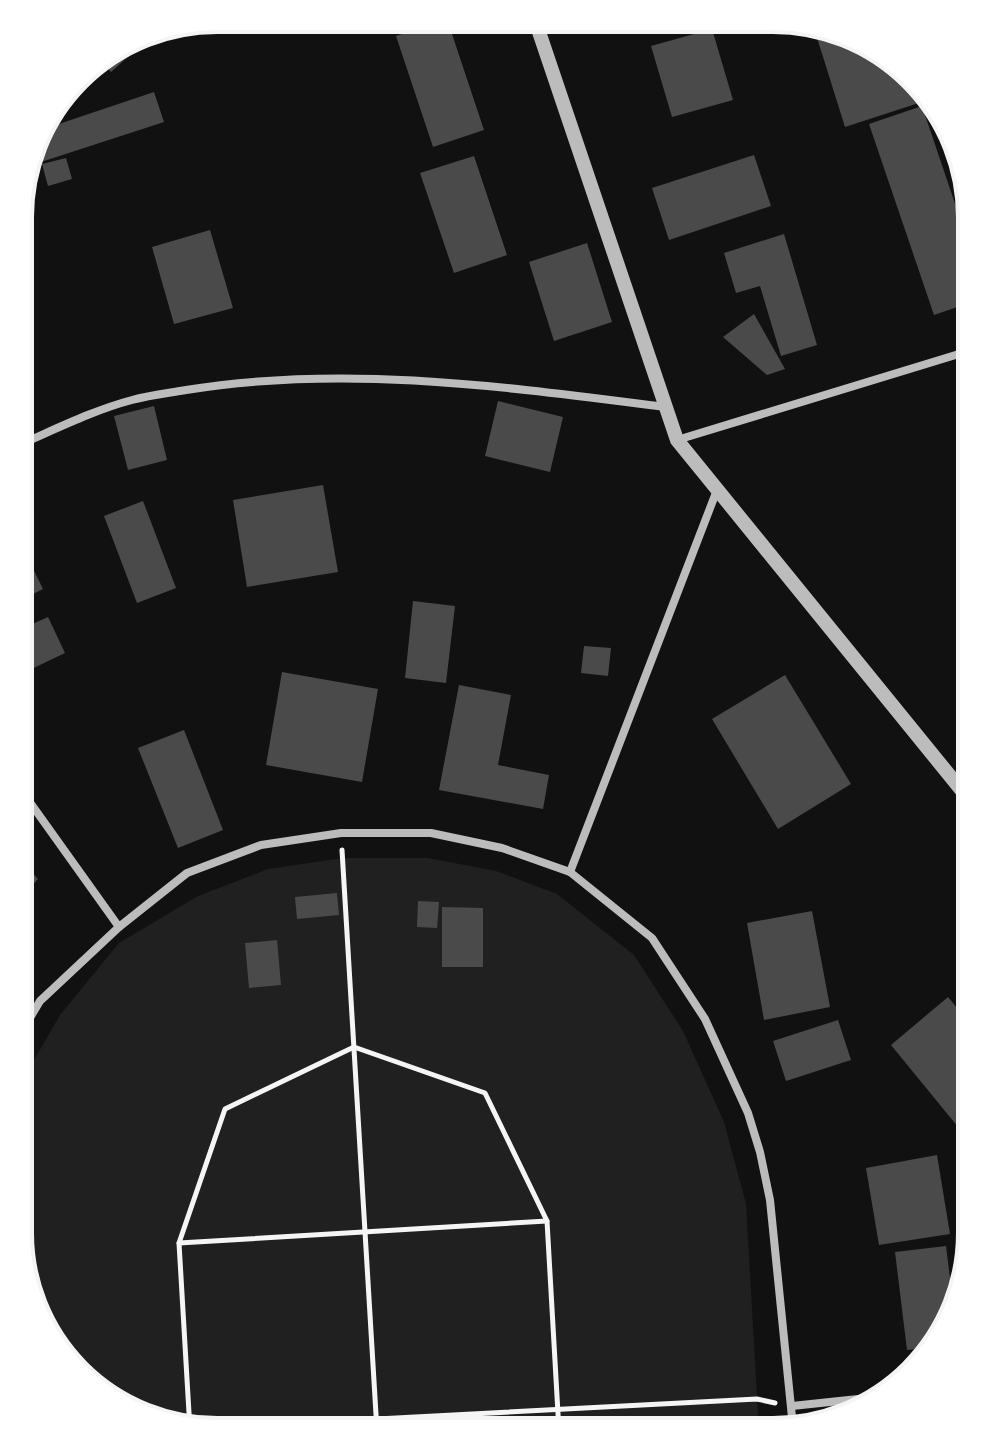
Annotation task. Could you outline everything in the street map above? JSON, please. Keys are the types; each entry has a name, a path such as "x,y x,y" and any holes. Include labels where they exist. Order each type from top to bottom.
{"street":[{"path":"539,32 677,440 958,786"},
{"path":"677,440 958,354"},
{"path":"32,440 136,399 224,384 317,378 471,385 666,407"},
{"path":"570,872 717,490"},
{"path":"32,805 119,927"},
{"path":"32,1014 40,1001 119,927 187,873 261,845 341,833 431,833 502,848 570,872 652,938 705,1019 748,1113 770,1200 792,1416"},
{"path":"792,1406 854,1399"}],"path":[{"path":"341,833 377,1418"},
{"path":"189,1415 179,1243 225,1109 354,1047 485,1093 547,1221 558,1418"},
{"path":"179,1243 547,1221"},
{"path":"393,1418 757,1399 792,1406"}],"shaded area":[{"path":"343,858 428,858 496,871 557,894 634,955 683,1031 724,1122 746,1204 758,1418 193,1416 169,1412 125,1393 104,1380 78,1355 51,1315 42,1292 32,1245 32,1064 60,1015 119,943 198,896 268,869"}],"building":[{"path":"408,32 451,32 484,130 433,147 396,36"},
{"path":"701,32 713,32 733,100 672,117 651,46"},
{"path":"817,37 844,46 886,70 919,103 845,127"},
{"path":"134,52 111,72 108,68"},
{"path":"154,92 164,122 41,162 57,125"},
{"path":"921,106 923,109 958,211 958,307 934,315 869,124"},
{"path":"754,155 771,206 669,240 652,188"},
{"path":"474,156 507,255 454,273 420,173"},
{"path":"66,158 72,179 48,186 42,164"},
{"path":"210,230 233,308 174,324 152,247"},
{"path":"784,234 817,345 781,356 760,286 736,293 724,253"},
{"path":"587,243 612,322 554,341 529,262"},
{"path":"754,314 785,369 767,375 723,337"},
{"path":"498,401 563,417 550,472 485,456"},
{"path":"154,406 167,460 128,470 114,416"},
{"path":"323,485 338,572 247,587 233,500"},
{"path":"143,501 176,588 137,603 104,516"},
{"path":"32,567 43,589 32,594"},
{"path":"413,601 455,606 446,683 405,678"},
{"path":"48,617 65,653 32,669 32,624"},
{"path":"584,646 611,648 608,676 581,673"},
{"path":"282,672 378,689 362,782 266,765"},
{"path":"785,675 851,784 778,829 712,719"},
{"path":"459,685 511,695 498,765 549,775 543,809 439,790"},
{"path":"184,730 223,830 178,848 138,748"},
{"path":"337,893 339,915 297,919 295,897"},
{"path":"418,901 439,902 437,928 417,927"},
{"path":"442,907 483,908 483,967 442,967"},
{"path":"812,911 830,1007 764,1020 747,923"},
{"path":"277,940 281,985 249,988 245,943"},
{"path":"948,997 958,1009 958,1127 891,1045"},
{"path":"838,1020 851,1060 786,1081 773,1041"},
{"path":"937,1155 950,1234 879,1245 866,1168"},
{"path":"946,1246 951,1282 948,1292 939,1315 917,1349 907,1350 895,1252"}]}
